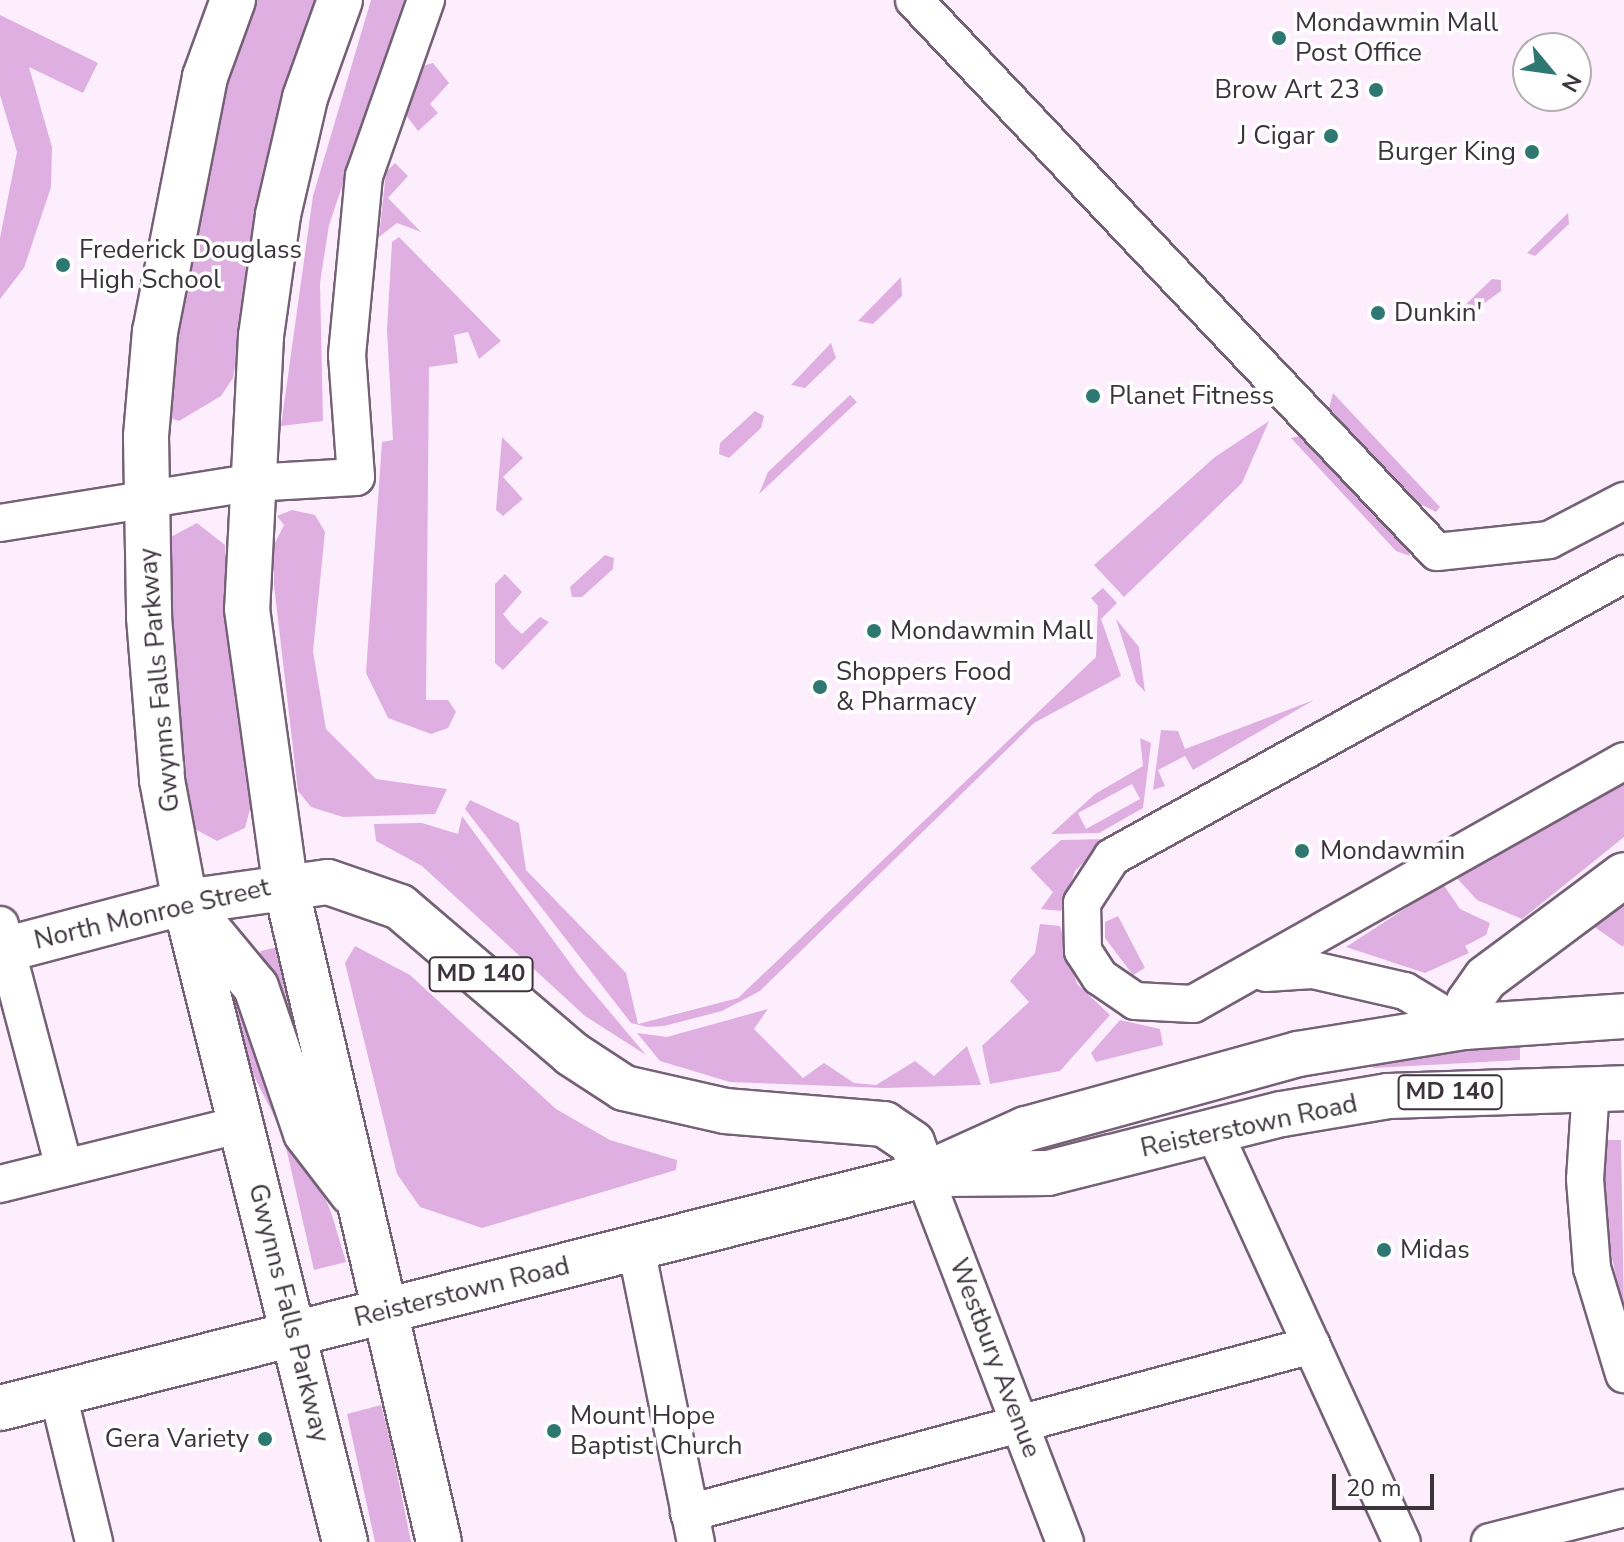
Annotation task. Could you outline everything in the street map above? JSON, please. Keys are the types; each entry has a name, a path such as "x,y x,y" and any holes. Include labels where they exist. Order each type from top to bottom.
{"main road":[{"name":"Gwynns Falls Parkway","path":"233,0 205,77 175,206 155,331 146,498 162,780 185,902 345,1542"},
{"path":"340,0 305,98 278,215 251,483 247,609 285,883 439,1542"},
{"path":"1608,1087 1621,1008 1464,1027 1469,1002 1486,978 1624,875"},
{"name":"North Monroe Street","path":"2,942 285,883 328,882 400,907 572,1054 624,1088 725,1111 884,1124 912,1143 924,1175"},
{"path":"185,902 256,987 306,1133 362,1205"},
{"name":"Reisterstown Road","path":"0,1408 924,1175 1026,1129 1298,1054 1464,1027"},
{"name":"Reisterstown Road","path":"924,1175 1048,1173 1213,1130 1388,1096 1608,1087"}],"street":[{"path":"0,523 251,483 356,477 347,355 364,176 426,0"},
{"path":"914,0 1437,552 1549,540 1624,501"},
{"path":"1624,574 1128,846 1086,890 1079,917 1083,951 1100,977 1135,1001 1193,1004 1257,974 1624,761"},
{"path":"2,942 64,1168"},
{"path":"1257,974 1313,970 1366,981 1405,991 1464,1027"},
{"path":"1608,1087 1585,1179 1592,1268 1624,1374"},
{"path":"0,1184 242,1124"},
{"path":"1213,1130 1402,1542"},
{"name":"Westbury Avenue","path":"924,1175 1065,1542"},
{"path":"636,1248 692,1527 1019,1422 1312,1345"},
{"path":"58,1394 94,1542"},
{"path":"1490,1542 1624,1508"}],"shaded area":[{"path":"250,0 323,0 250,275 233,378 221,396 179,421 164,416 175,322 214,124"},
{"path":"371,0 405,0 329,225 320,283 323,421 281,426 313,196"},
{"path":"0,15 98,63 83,93 29,67 52,147 51,187 24,268 0,299 0,238 17,152 0,95"},
{"path":"433,63 449,83 430,104 438,113 418,131 406,115 423,66"},
{"path":"395,163 408,176 388,198 421,232 397,223 379,237 386,172"},
{"path":"1568,213 1569,224 1535,256 1527,253"},
{"path":"399,237 501,341 479,359 468,332 454,335 458,363 429,367 426,700 448,700 456,712 448,728 431,734 388,718 366,673 382,442 393,440 387,330 392,242"},
{"path":"901,277 902,296 873,324 858,321"},
{"path":"1492,279 1501,280 1501,291 1461,320 1462,308"},
{"path":"831,343 836,358 805,388 791,385"},
{"path":"1333,393 1440,507 1436,512 1413,500 1329,408"},
{"path":"850,395 857,402 759,494 768,472"},
{"path":"755,411 764,416 761,428 729,458 719,454 720,443"},
{"path":"1269,421 1242,483 1124,597 1094,565 1215,457"},
{"path":"1300,436 1407,547 1410,556 1396,551 1291,438"},
{"path":"502,437 523,458 503,477 523,499 503,516 496,510"},
{"path":"292,510 315,515 325,532 313,651 326,729 376,779 447,789 435,814 343,817 311,807 298,791 274,585 274,545 284,525 277,516"},
{"path":"197,523 225,545 228,641 251,805 245,828 217,841 193,828 174,739 167,539"},
{"path":"605,555 614,558 613,569 582,597 572,597 570,587"},
{"path":"505,574 522,592 503,614 512,625 522,634 540,617 549,622 503,670 495,663 495,584"},
{"path":"1103,588 1117,603 1101,619 1121,676 1034,723 760,991 722,1011 664,1026 647,1027 631,1023 465,809 470,800 519,823 526,870 626,973 638,1024 738,998 1096,657 1098,606 1091,598"},
{"path":"1116,619 1139,647 1145,692 1136,682"},
{"path":"1314,700 1193,770 1185,756 1158,770 1165,786 1153,790 1161,730 1178,731 1185,749"},
{"path":"1140,738 1151,743 1143,808 1099,833 1051,834 1095,794 1143,766","holes":["1132,784 1140,799 1086,829 1078,813"]},
{"path":"1624,784 1624,837 1522,919 1477,900 1456,877"},
{"path":"462,816 578,974 646,1055 585,1016 422,866 376,841 374,824 422,823 458,834"},
{"path":"1107,839 1075,871 1061,911 1041,909 1053,892 1030,868 1061,840"},
{"path":"1443,884 1460,909 1490,923 1486,935 1465,946 1469,953 1425,973 1346,947"},
{"path":"1624,894 1624,944 1623,947 1589,923"},
{"path":"1118,916 1145,968 1133,975 1105,938 1105,922"},
{"path":"1040,924 1060,926 1077,984 1110,1015 1060,1071 990,1084 982,1046 1029,1002 1010,981 1035,953"},
{"path":"355,946 410,975 556,1109 610,1140 677,1160 676,1170 482,1228 420,1207 397,1174 345,963"},
{"path":"278,947 294,1022 285,1024 257,960 261,951"},
{"path":"232,981 331,1212 346,1262 314,1270 283,1134 247,1062"},
{"path":"768,1009 754,1029 803,1078 824,1063 854,1083 876,1085 915,1061 934,1076 967,1046 981,1085 885,1088 730,1082 660,1061 637,1033 667,1037"},
{"path":"1120,1020 1160,1029 1163,1045 1096,1062 1091,1053"},
{"path":"1520,1044 1520,1060 1373,1068 1371,1060"},
{"path":"1604,1140 1621,1140 1624,1315 1606,1229"},
{"path":"381,1405 411,1542 375,1542 347,1414"}],"place":[{"name":"Mondawmin Mall Post Office","path":"1279,38"},
{"name":"Brow Art 23","path":"1376,90"},
{"name":"J Cigar","path":"1331,136"},
{"name":"Burger King","path":"1532,152"},
{"name":"Frederick Douglass High School","path":"63,265"},
{"name":"Dunkin'","path":"1378,313"},
{"name":"Planet Fitness","path":"1093,396"},
{"name":"Mondawmin Mall","path":"874,631"},
{"name":"Shoppers Food & Pharmacy","path":"820,687"},
{"name":"Mondawmin","path":"1302,851"},
{"name":"Midas","path":"1384,1250"},
{"name":"Mount Hope Baptist Church","path":"554,1431"},
{"name":"Gera Variety","path":"265,1439"}]}
